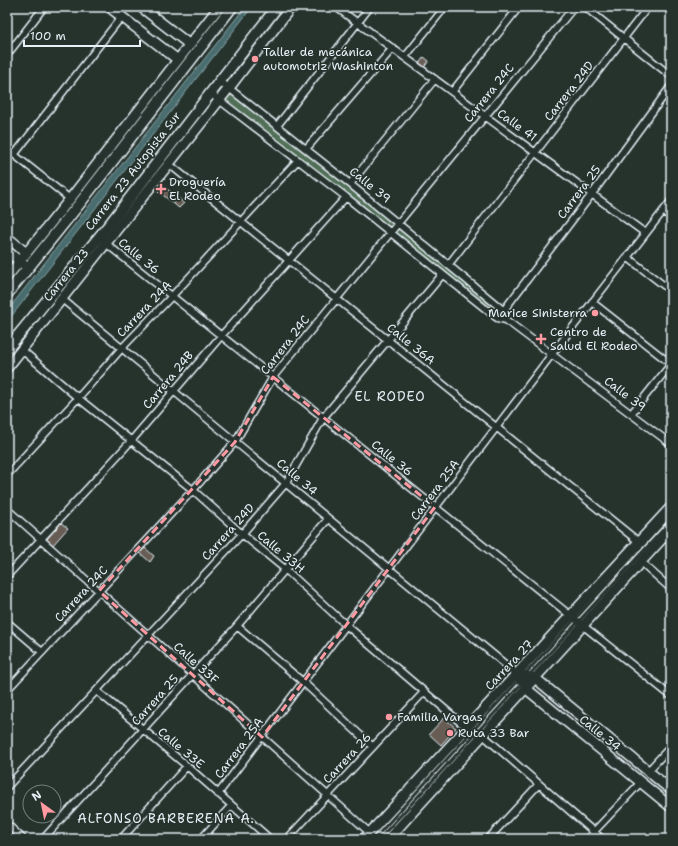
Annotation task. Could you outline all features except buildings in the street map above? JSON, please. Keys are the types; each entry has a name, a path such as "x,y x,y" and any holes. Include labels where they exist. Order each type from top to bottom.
{"main road":[{"name":"Carrera 23 Autopista Sur","path":"7,294 80,203 232,7"},
{"name":"Carrera 23 Autopista Sur","path":"7,349 102,241 210,93 277,7"}],"street":[{"path":"7,56 44,7"},
{"path":"109,7 178,60"},
{"path":"142,7 190,45"},
{"path":"7,277 70,199 219,7"},
{"name":"Carrera 23","path":"7,368 62,299 102,241 169,164 291,7"},
{"name":"Calle 41","path":"336,7 645,233"},
{"path":"277,126 370,7"},
{"path":"405,57 445,7"},
{"name":"Carrera 24C","path":"7,690 193,490 235,442 273,377 574,7"},
{"path":"585,7 671,76"},
{"name":"Carrera 24D","path":"449,264 648,7"},
{"path":"452,92 518,8"},
{"path":"14,155 122,16"},
{"path":"306,149 393,48"},
{"path":"350,184 434,79"},
{"name":"Calle 39","path":"220,81 449,264 503,310"},
{"name":"Carrera 25","path":"503,310 592,194 671,86"},
{"name":"Calle 39","path":"210,93 346,197 497,318 506,320 671,444"},
{"path":"7,149 70,199"},
{"name":"Carrera 24A","path":"7,475 122,348 298,160"},
{"name":"Calle 36A","path":"169,164 639,542"},
{"name":"Carrera 24B","path":"7,576 132,440 221,336 346,197"},
{"name":"Carrera 25A","path":"218,794 496,427 671,201"},
{"path":"663,211 671,217"},
{"path":"7,237 26,253"},
{"name":"Calle 36","path":"102,241 671,696"},
{"path":"7,251 28,268"},
{"path":"627,257 671,291"},
{"name":"Carrera 24D","path":"7,787 242,534 286,483 323,418 442,275"},
{"name":"Calle 34","path":"62,299 328,519 525,679 648,771 671,790"},
{"path":"592,302 671,364 631,414"},
{"path":"497,318 503,310"},
{"path":"503,310 506,320"},
{"name":"Calle 33H","path":"22,350 78,398 193,490 242,534 286,570 346,625 467,728"},
{"name":"Carrera 27","path":"388,839 483,735 525,679 577,621 639,542 671,507"},
{"name":"Calle 33F","path":"7,510 328,795 369,837"},
{"name":"Carrera 25","path":"43,839 237,626 328,519"},
{"name":"Carrera 27","path":"369,837 467,728 525,679 577,621 641,562 671,529"},
{"path":"641,562 671,589"},
{"path":"7,622 42,652"},
{"path":"237,626 303,682 373,746"},
{"name":"Calle 34","path":"525,679 671,807"},
{"name":"Calle 33E","path":"97,691 187,766 270,839"},
{"name":"Carrera 26","path":"287,839 424,692"},
{"path":"483,735 602,839"},
{"path":"648,771 671,746"},
{"path":"121,839 187,766"},
{"path":"587,839 641,782"},
{"path":"488,839 539,784"},
{"path":"201,839 231,806"},
{"path":"7,824 23,839"}],"lane":[{"path":"577,621 671,514"},
{"path":"577,621 671,521"},
{"path":"369,837 525,679"},
{"path":"379,839 525,679"}],"highlighted area":[{"path":"273,377 435,507 262,737 99,591 235,442"}],"green space":[{"path":"229,88 503,310 497,318 220,100"}],"water":[{"path":"245,7 252,7 7,322 7,311"}],"place":[{"name":"Taller de mecánica automotriz Washinton","path":"255,59"},
{"name":"Droguería El Rodeo","path":"161,189"},
{"name":"Marice Sinisterra","path":"595,313"},
{"name":"Centro de Salud El Rodeo","path":"541,339"},
{"name":"Familia Vargas","path":"389,717"},
{"name":"Ruta 33 Bar","path":"450,733"}],"district":[{"name":"EL RODEO","path":"390,396"},
{"name":"ALFONSO BARBERENA A.","path":"166,818"}]}
